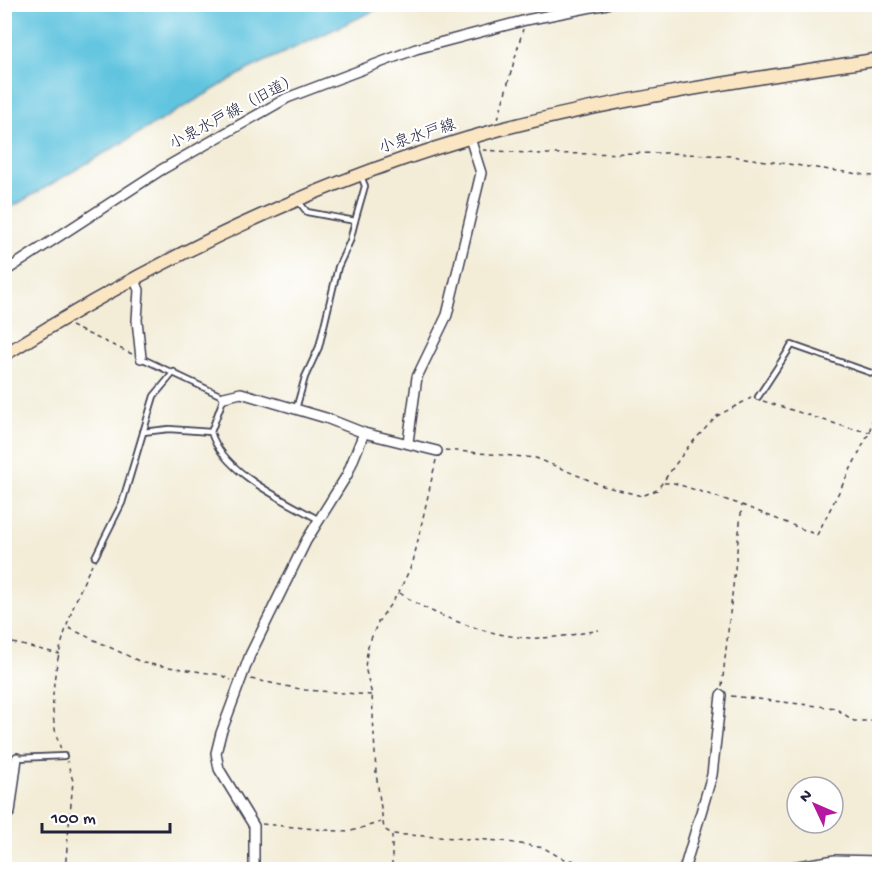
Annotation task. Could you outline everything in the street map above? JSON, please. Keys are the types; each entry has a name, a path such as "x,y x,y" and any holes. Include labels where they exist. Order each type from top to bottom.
{"main road":[{"name":"小泉水戸線","path":"4,355 60,320 192,247 297,200 360,175 498,130 642,97 879,59"}],"street":[{"name":"小泉水戸線（旧道）","path":"4,272 161,170 287,98 416,49 526,20 606,4"},
{"path":"408,442 417,377 447,315 482,172 470,138"},
{"path":"134,278 139,290 137,320 141,358"},
{"path":"224,397 241,393 326,418 364,433 437,451"},
{"path":"254,870 254,826 224,780 216,753 240,678 297,558 347,475 364,433"},
{"path":"684,870 712,775 721,695"},
{"path":"4,818 10,812 17,758"},
{"path":"773,870 835,860 879,861"}],"lane":[{"path":"296,409 304,377 319,347 338,267 351,241 365,186 360,175"},
{"path":"297,200 307,212 355,220"},
{"path":"758,397 792,345 879,376"},
{"path":"141,358 224,397 211,432 222,453 253,482 319,520"},
{"path":"96,557 122,503 154,396 174,372"},
{"path":"143,432 169,429 211,432"},
{"path":"17,758 64,756"}],"path":[{"path":"498,130 498,119 526,20"},
{"path":"476,152 486,148 541,154 665,153 731,156 879,177"},
{"path":"60,320 141,358"},
{"path":"663,483 674,483 742,505 818,535 869,433 879,393"},
{"path":"649,870 580,862 561,858 544,848 502,841 392,834 384,829 381,822 372,695 365,667 371,635 399,592 413,562 437,451 536,458 603,486 642,496 652,494 663,483 706,426 717,416 758,397 869,433 879,434"},
{"path":"742,505 721,695 835,708 854,721 879,721"},
{"path":"65,870 73,781 71,768 57,739 52,708 61,654 83,584 96,557"},
{"path":"399,592 422,608 498,633 530,638 599,630"},
{"path":"69,627 143,663 252,679 305,690 372,695"},
{"path":"4,641 61,654"},
{"path":"254,826 267,823 348,832 366,829 381,822"},
{"path":"392,834 392,870"}],"water":[{"path":"5,4 386,5 249,69 5,211"}],"waterway":[{"path":"4,229 4,248"}]}
